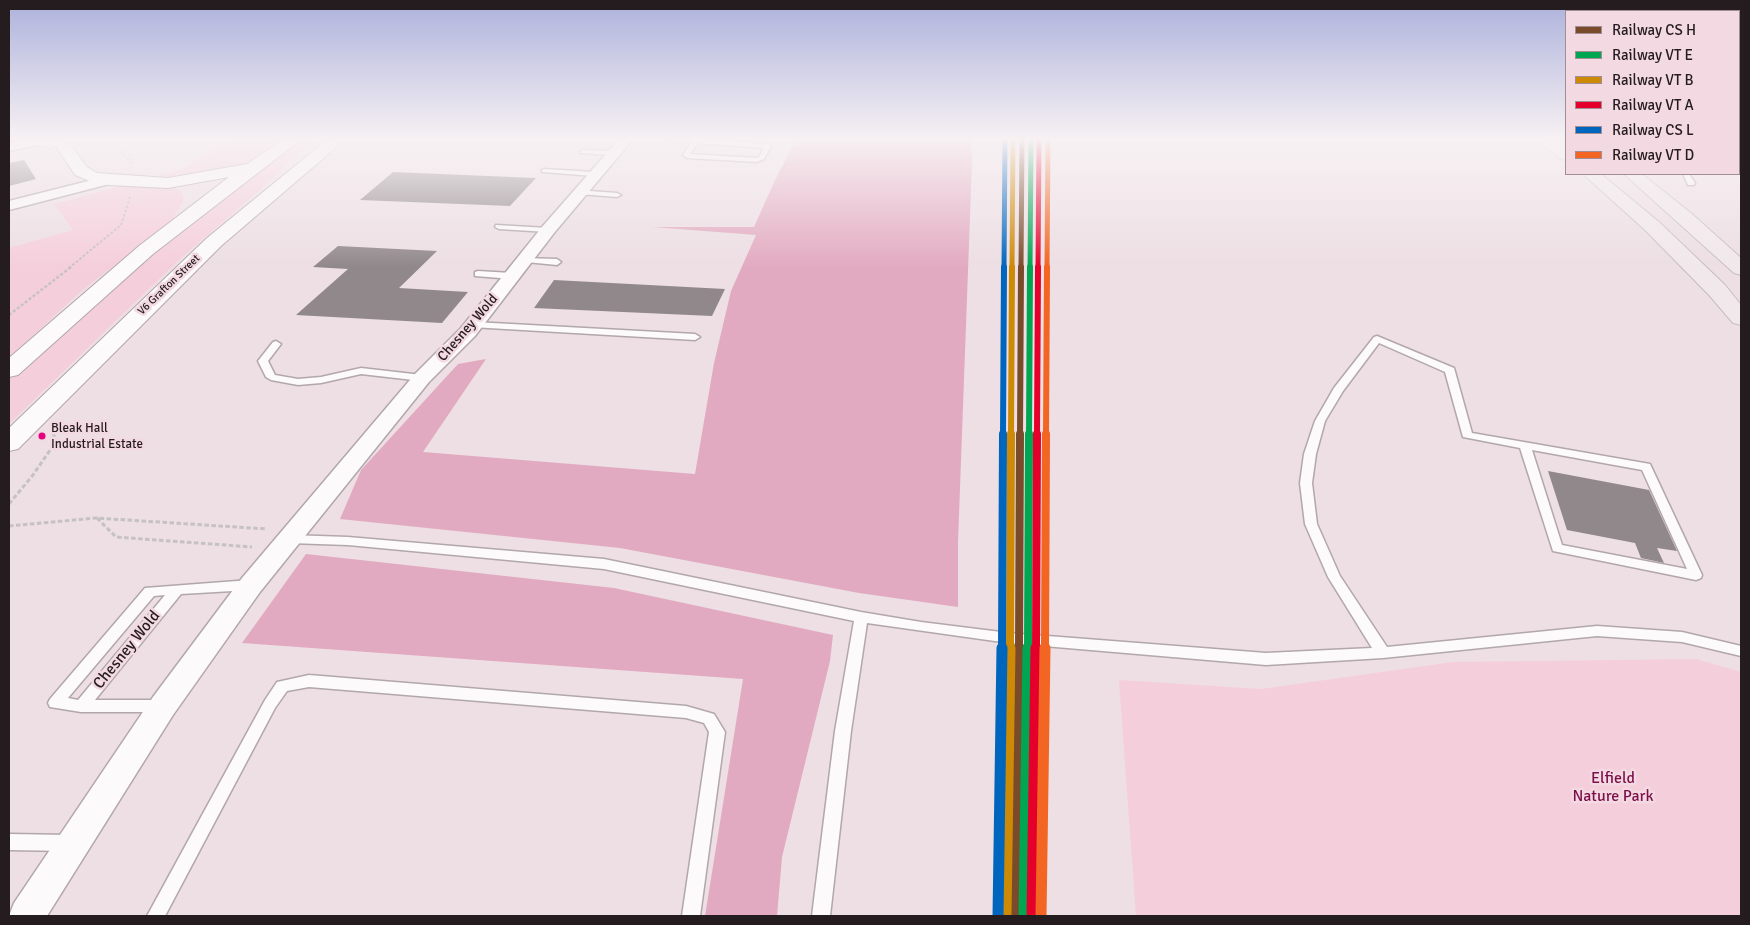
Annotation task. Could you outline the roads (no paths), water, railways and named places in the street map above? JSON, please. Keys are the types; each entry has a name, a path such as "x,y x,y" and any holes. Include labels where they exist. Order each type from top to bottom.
{"highway":[{"path":"1599,181 1652,226 1717,290 1741,318"},
{"path":"1641,181 1686,218 1741,269"}],"street":[{"path":"9,206 105,181"},
{"path":"130,181 168,183 180,181"},
{"path":"9,370 132,262 235,181"},
{"name":"V6 Grafton Street","path":"9,443 214,242 287,181"},
{"name":"Chesney Wold","path":"27,916 163,706 251,585 422,378 474,325 588,181"},
{"path":"168,183 182,187 189,194 188,217"}],"lane":[{"path":"579,192 617,194"},
{"path":"499,227 548,230"},
{"path":"526,260 557,262"},
{"name":"Chesney Wold","path":"478,274 512,276"},
{"path":"474,325 695,337"},
{"path":"1383,653 1334,577 1311,524 1306,484 1310,454 1320,421 1338,390 1377,339 1450,370 1467,435 1646,467 1696,575 1557,548 1525,446"},
{"path":"276,344 263,361 271,377 298,382 321,380 361,371 422,378"},
{"path":"288,540 348,541 604,564 861,617 921,627 1009,638 1266,659 1383,653 1597,632 1682,637 1741,651"},
{"path":"81,706 55,703 150,591 251,585"},
{"name":"Chesney Wold","path":"81,706 177,589"},
{"path":"821,916 843,731 861,617"},
{"path":"156,916 274,698 282,686 308,682 686,712 709,718 717,732 691,916"},
{"name":"Chesney Wold","path":"81,706 163,706"},
{"path":"9,842 73,843"}],"place":[{"name":"Bleak Hall Industrial Estate","path":"42,436"}],"park label":[{"name":"Elfield Nature Park","path":"1613,788"}]}
